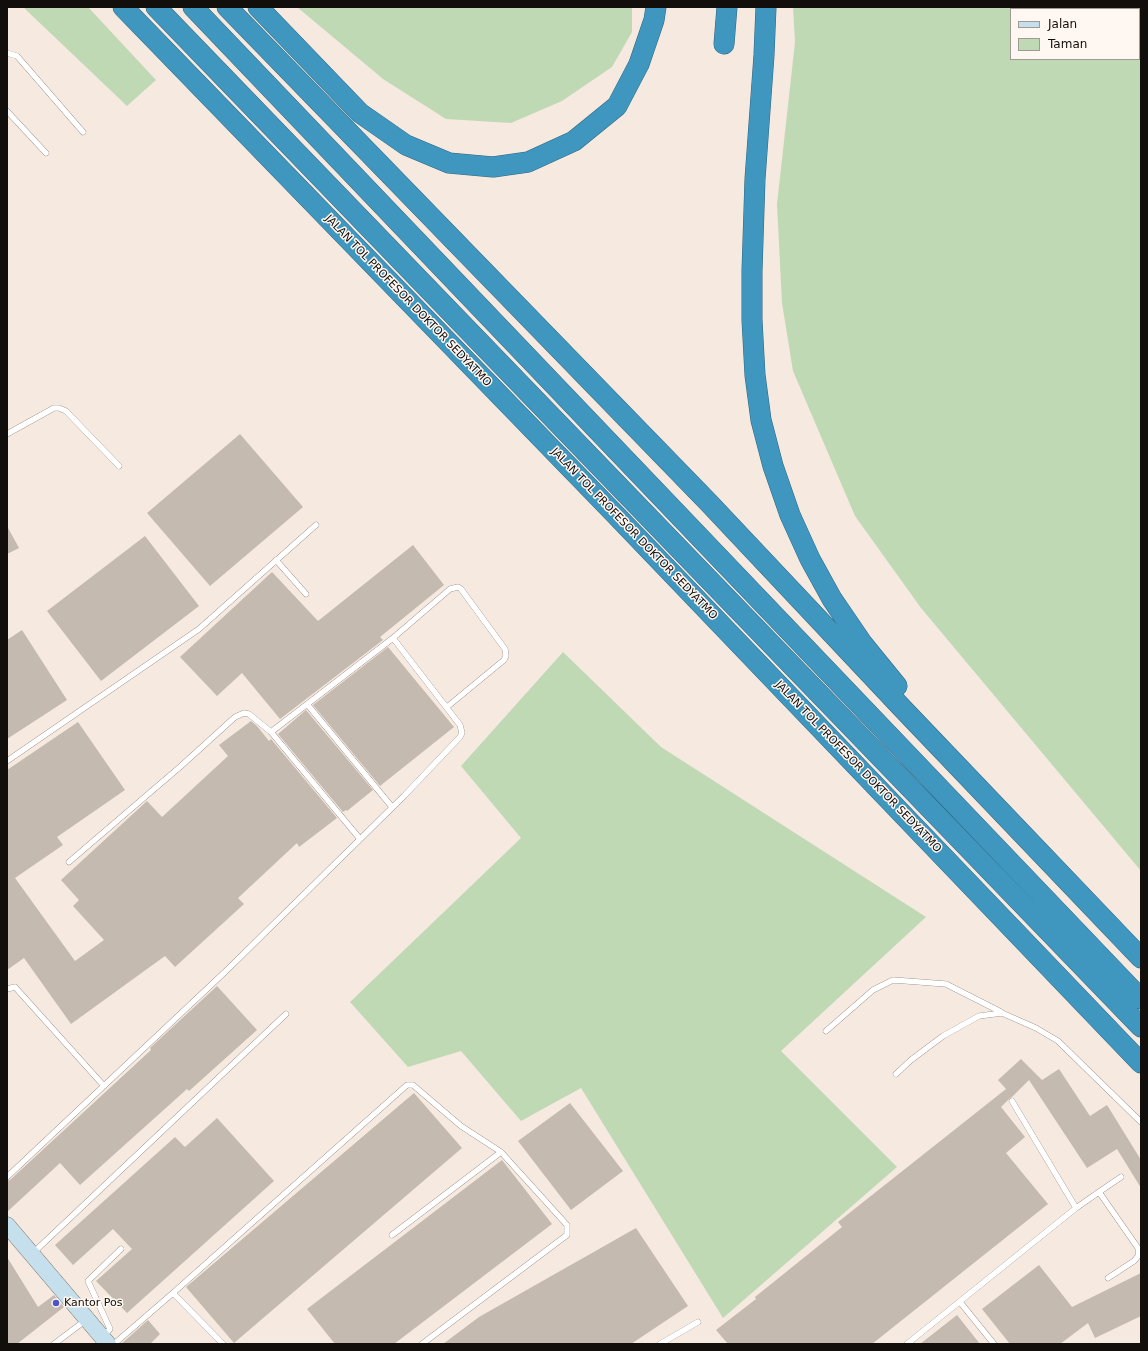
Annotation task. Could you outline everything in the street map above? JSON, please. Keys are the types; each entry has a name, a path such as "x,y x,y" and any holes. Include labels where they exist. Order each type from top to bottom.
{"highway":[{"name":"JALAN TOL PROFESOR DOKTOR SEDYATMO","path":"124,7 623,522 1141,1063"},
{"name":"JALAN TOL PROFESOR DOKTOR SEDYATMO","path":"156,7 1141,1026"},
{"path":"193,7 1141,999"},
{"path":"227,7 709,503 893,699 1141,958"},
{"path":"258,7 360,113 406,145 449,163 493,167 528,162 574,141 617,106 639,64 654,20 656,7"},
{"path":"724,44 727,7"},
{"path":"766,7 755,179 752,320 755,375 761,420 772,466 790,515 810,559 832,599 862,643 892,681 1141,952"}],"main road":[{"path":"7,1226 108,1342"}],"lane":[{"path":"7,54 17,56 83,132"},
{"path":"7,111 46,153"},
{"path":"7,434 54,408 59,408 66,412 119,466"},
{"path":"7,761 200,629 316,525"},
{"path":"276,560 306,594"},
{"path":"271,732 393,638 450,589 455,587 461,589 505,649 506,656 504,660 447,707"},
{"path":"7,1177 227,970 392,807 462,733 460,725 447,707 393,638"},
{"path":"307,704 392,807"},
{"path":"69,862 181,766 235,717 244,713 249,714 271,732 360,839"},
{"path":"826,1031 873,990 893,980 946,984 1002,1013 1036,1028 1058,1041 1141,1122"},
{"path":"7,989 15,987 104,1086"},
{"path":"896,1074 911,1060 943,1036 979,1016 1002,1013"},
{"path":"32,1255 286,1014"},
{"path":"108,1342 173,1293 407,1085 413,1085 461,1126 501,1152 567,1225 567,1235 422,1344"},
{"path":"1012,1101 1076,1208"},
{"path":"392,1235 501,1152"},
{"path":"907,1344 1076,1208 1121,1177"},
{"path":"1099,1192 1138,1248 1139,1255 1134,1261 1108,1278"},
{"path":"108,1342 110,1329 88,1281 121,1249"},
{"path":"173,1293 223,1344"},
{"path":"960,1302 994,1344"},
{"path":"54,1344 87,1319"},
{"path":"660,1344 698,1322"}],"green space":[{"path":"23,7 88,7 156,80 127,106"},
{"path":"297,7 632,7 632,32 612,67 562,101 511,123 446,119 383,79"},
{"path":"793,7 1141,7 1141,871 921,608 855,516 793,371 782,303 777,204 795,42"},
{"path":"563,652 661,747 926,917 781,1051 897,1167 723,1318 581,1088 521,1121 461,1051 408,1067 350,1002 521,838 461,766"}],"building":[{"path":"240,434 303,507 210,586 147,513"},
{"path":"7,526 19,548 7,554"},
{"path":"145,536 199,606 101,681 47,611"},
{"path":"413,545 444,585 380,637 383,640 280,719 242,673 217,696 180,657 272,572 318,621"},
{"path":"22,630 67,700 7,739 7,640"},
{"path":"388,647 454,727 380,786 313,705"},
{"path":"306,710 373,790 347,811 346,810 343,812 278,734"},
{"path":"251,721 269,741 271,739 337,818 299,847 297,843 238,898 244,904 175,967 165,956 71,1024 24,958 7,970 7,770 78,722 125,790 57,837 63,845 15,878 75,961 104,940 73,906 79,900 61,880 147,801 162,817 228,756 219,745"},
{"path":"217,986 257,1030 189,1091 187,1089 80,1185 60,1163 7,1212 7,1181 10,1180 151,1050 150,1048"},
{"path":"1021,1059 1042,1080 1059,1069 1090,1116 1107,1105 1141,1160 1141,1188 1117,1149 1087,1168 1029,1080 1001,1107 1025,1137 1006,1153 1048,1204 872,1344 728,1344 716,1330 756,1299 755,1297 842,1227 838,1222 1006,1089 998,1080"},
{"path":"414,1093 462,1148 234,1343 186,1287"},
{"path":"570,1103 623,1171 571,1210 518,1141"},
{"path":"217,1118 274,1181 127,1313 96,1281 132,1249 113,1229 73,1265 55,1245 175,1137 185,1147"},
{"path":"502,1160 552,1224 394,1344 335,1344 307,1309"},
{"path":"636,1228 688,1306 631,1344 443,1344 479,1317"},
{"path":"7,1257 38,1307 54,1295 64,1307 17,1344 7,1344"},
{"path":"1039,1265 1072,1307 1141,1273 1141,1316 1095,1338 1088,1323 1060,1344 1010,1344 982,1309"},
{"path":"957,1315 980,1344 920,1344"},
{"path":"148,1320 160,1334 150,1344 121,1344"}],"place":[{"name":"Kantor Pos","path":"56,1303"}]}
